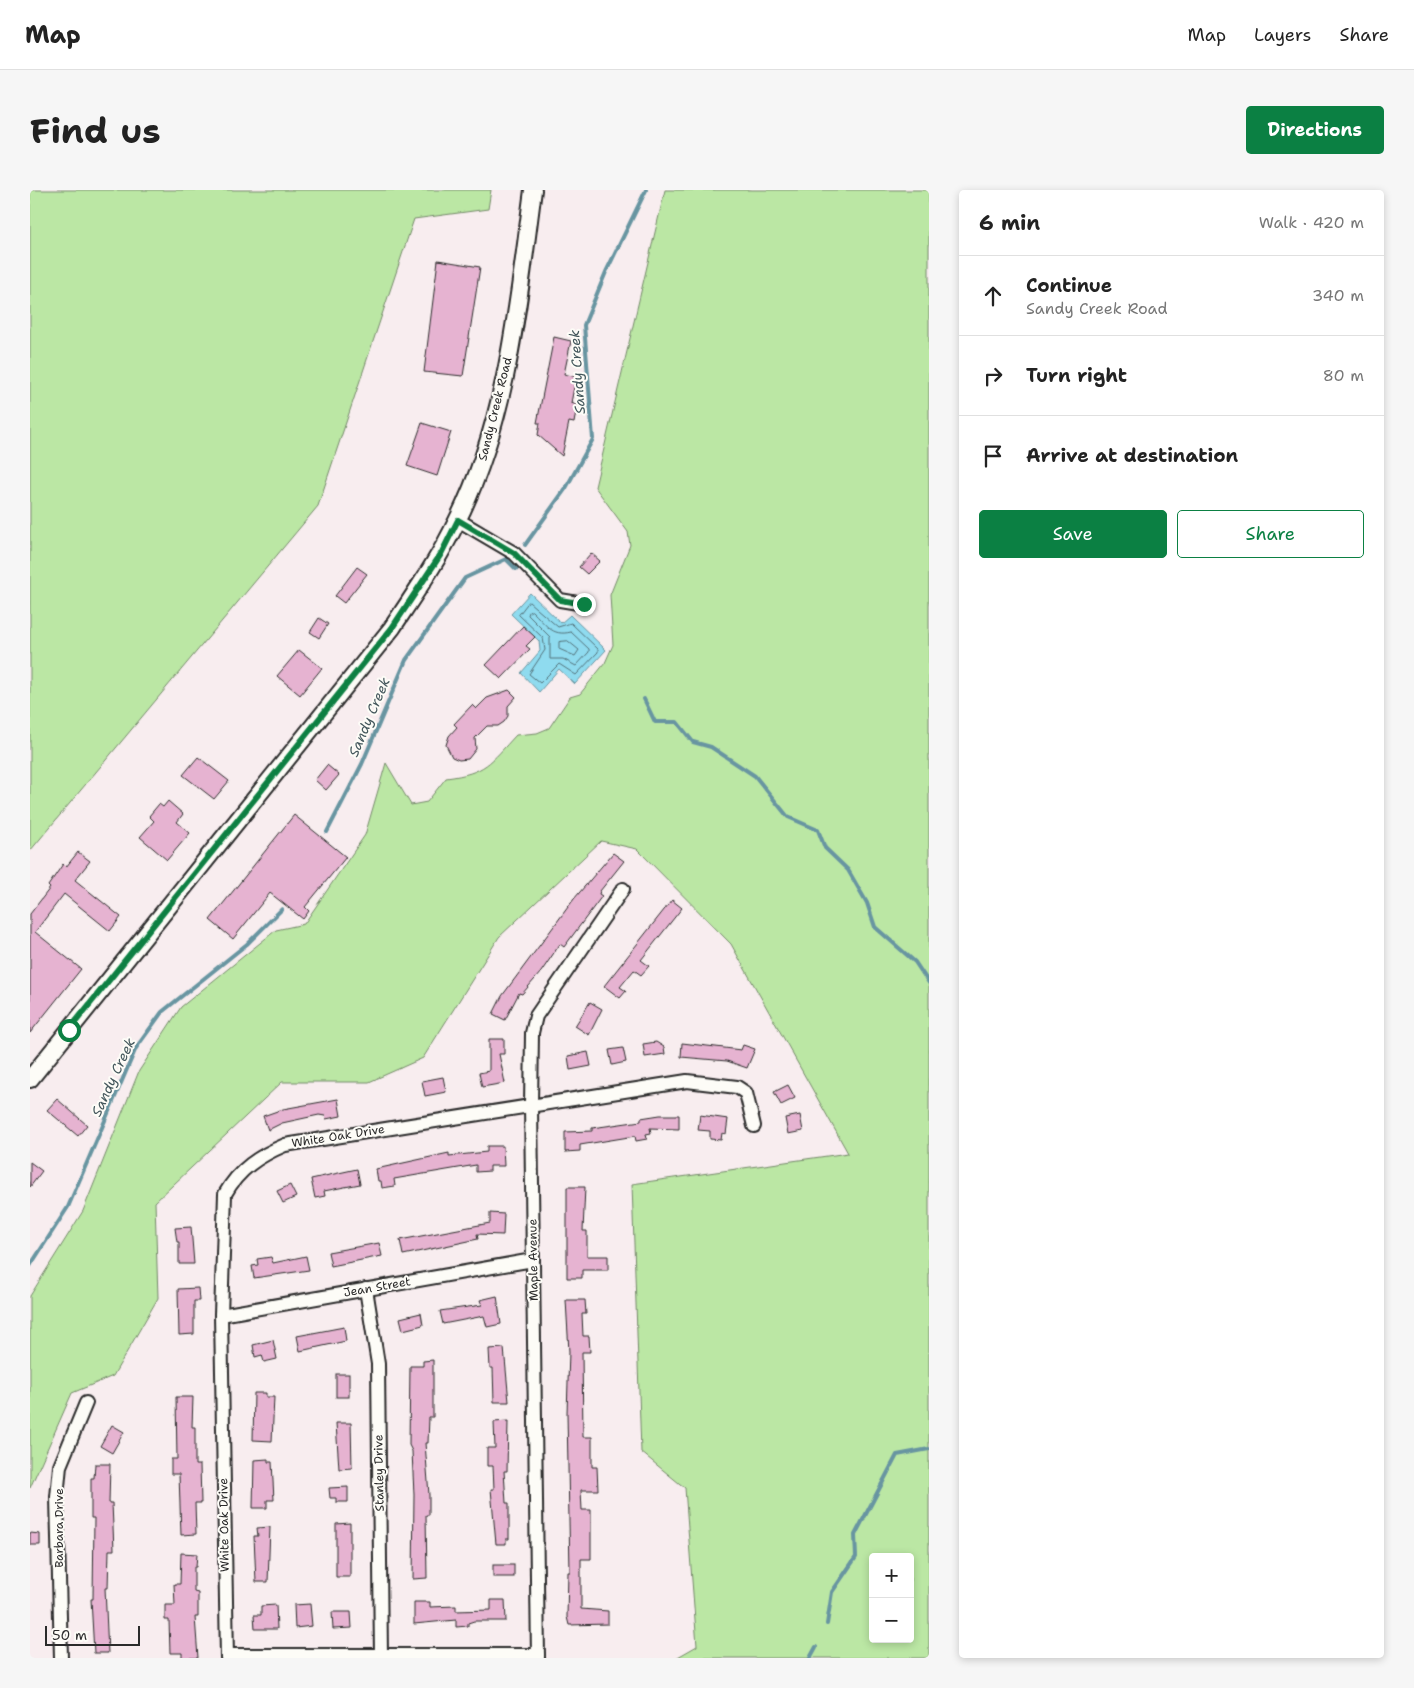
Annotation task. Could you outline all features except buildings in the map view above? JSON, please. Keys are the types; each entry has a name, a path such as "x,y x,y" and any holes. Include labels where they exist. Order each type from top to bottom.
{"main road":[{"name":"Sandy Creek Road","path":"30,1079 392,628 441,554 458,520 481,464 498,410 509,354 533,190"}],"street":[{"path":"458,520 514,553 560,600 584,604"},
{"name":"Maple Avenue","path":"538,1657 531,1106 532,1032 536,1016 623,889"},
{"name":"White Oak Drive","path":"227,1657 222,1315 225,1194 232,1181 262,1154 285,1145 687,1081 737,1087 746,1092 754,1126"},
{"name":"Jean Street","path":"222,1315 366,1288 533,1260"},
{"name":"Stanley Drive","path":"366,1288 378,1364 381,1656"},
{"name":"Barbara Drive","path":"61,1658 58,1497 60,1466 86,1403"},
{"path":"227,1657 538,1657"}],"green space":[{"path":"30,190 491,190 488,209 414,219 318,506 30,851"},
{"path":"665,190 929,190 929,1658 676,1658 697,1646 685,1488 641,1452 632,1184 848,1153 731,944 637,849 601,841 499,937 423,1058 369,1082 282,1082 155,1202 158,1298 113,1376 72,1393 30,1488 30,1296 83,1211 139,1071 181,1007 276,930 304,924 365,835 386,763 411,805 427,802 446,778 479,770 493,760 516,735 537,733 549,728 570,697 580,694 605,663 613,645 610,595 630,545 628,532 595,487"}],"water":[{"path":"530,593 561,623 570,615 606,650 575,684 559,669 539,692 521,673 540,651 539,641 511,614"}],"waterway":[{"name":"Sandy Creek","path":"525,545 566,488 593,439 584,325 606,272 646,190"},
{"name":"Sandy Creek","path":"327,832 362,764 406,660 465,578 506,559 516,569"},
{"path":"644,699 655,722 677,722 693,742 711,747 755,776 788,817 818,830 825,848 848,870 867,903 875,927 915,962 929,983"},
{"name":"Sandy Creek","path":"30,1266 68,1207 136,1048 162,1012 247,944 282,909"},
{"path":"827,1624 832,1592 856,1557 855,1535 897,1455 929,1449"},
{"path":"810,1658 816,1647"}],"route":[{"path":"69,1030 392,628 441,554 458,520 514,553 531,568 560,600 584,604"}]}
